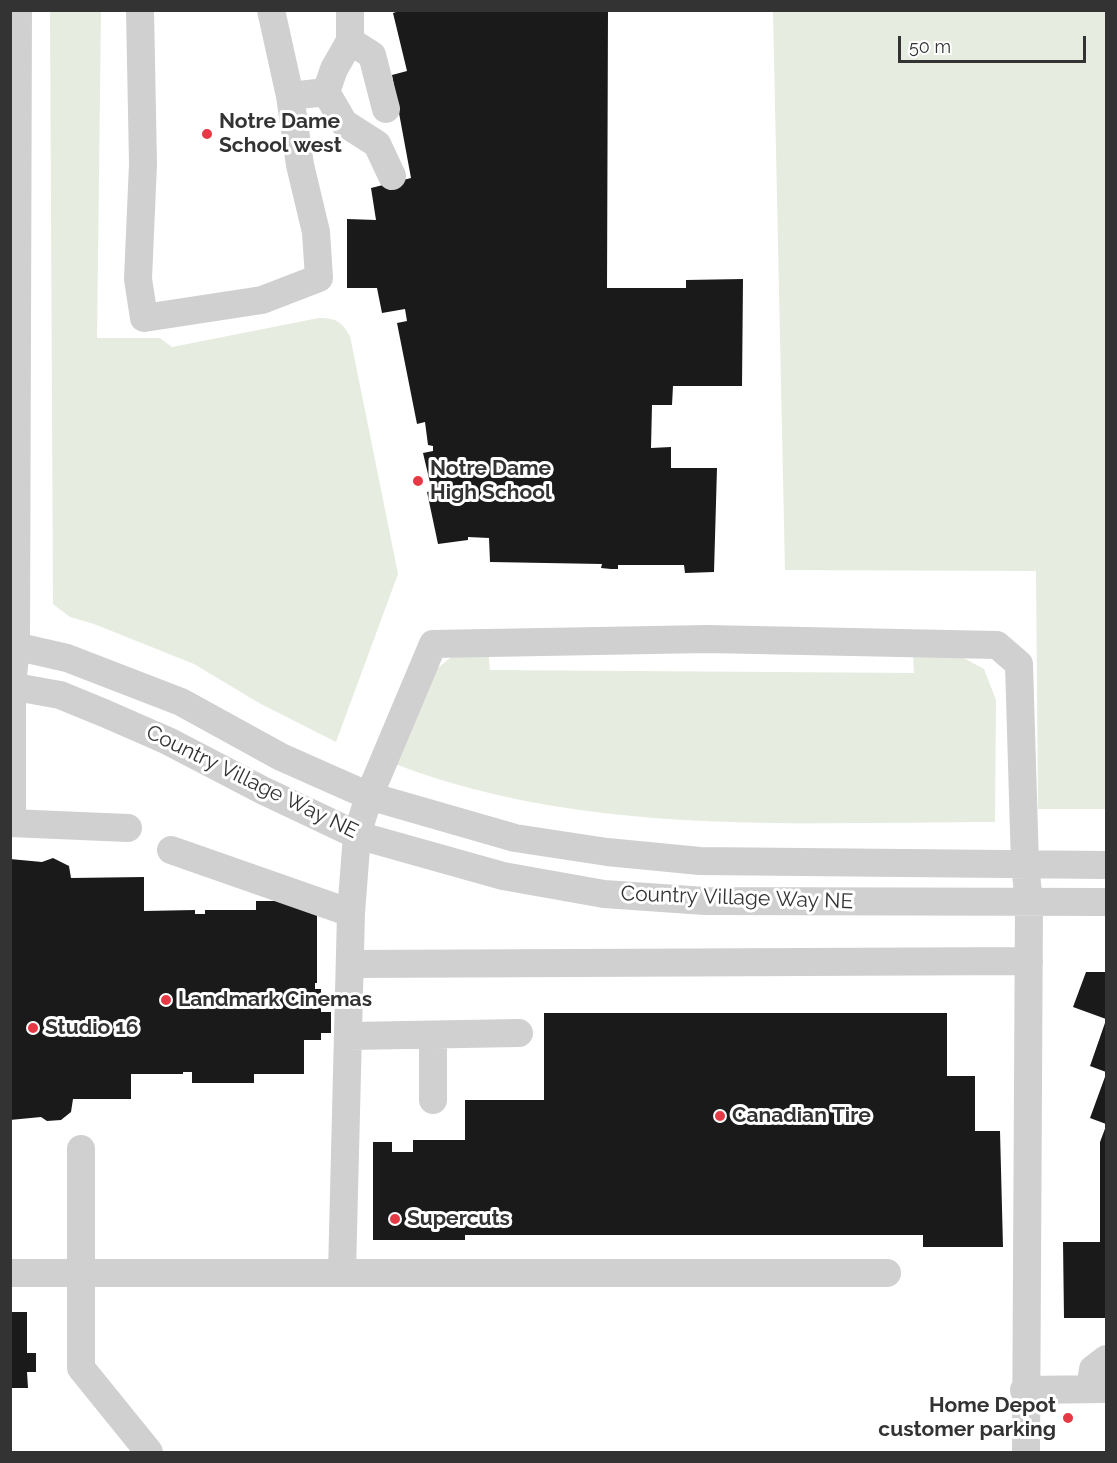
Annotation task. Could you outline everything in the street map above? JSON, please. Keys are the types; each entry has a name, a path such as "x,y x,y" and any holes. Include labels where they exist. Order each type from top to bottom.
{"street":[{"path":"18,10 11,823 128,828"},
{"path":"140,10 143,164 138,279 144,318 262,300 319,278 316,232 300,165 290,96 271,10"},
{"path":"350,10 350,40 334,69 326,92 344,123 377,144 392,176"},
{"path":"350,40 372,55 386,109"},
{"path":"290,96 326,92"},
{"path":"342,1273 350,1036 351,913 357,835 369,796 433,644 707,639 997,645 1019,664 1025,865 1029,902 1024,1390 1026,1452"},
{"name":"Country Village Way NE","path":"13,645 66,658 181,702 282,757 369,796 515,838 607,852 700,861 1107,865"},
{"name":"Country Village Way NE","path":"11,686 60,695 104,712 168,741 262,790 357,835 503,876 604,894 705,902 1107,902"},
{"path":"171,850 351,913"},
{"path":"350,964 1029,961"},
{"path":"350,1036 519,1034"},
{"path":"433,1035 433,1100"},
{"path":"81,1149 81,1368 149,1452"},
{"path":"10,1273 887,1273"},
{"path":"1024,1390 1098,1389 1093,1369 1107,1359"}],"shaded area":[{"path":"50,11 101,11 97,338 160,338 172,347 319,318 337,321 350,336 398,574 336,742 259,703 194,664 94,624 70,617 53,604"},
{"path":"773,11 1106,11 1106,809 1038,809 1036,571 785,570"},
{"path":"488,649 490,670 914,673 913,656 960,656 984,669 996,700 995,822 767,823 616,814 541,804 467,787 395,764 430,674 459,651"}],"building":[{"path":"402,10 608,10 607,288 686,288 686,280 743,279 742,386 673,386 672,405 652,405 651,448 671,447 671,468 717,468 714,572 685,573 684,565 618,565 618,569 611,569 601,568 602,564 490,562 489,538 468,537 468,540 438,544 427,492 432,491 423,453 433,451 433,446 428,445 425,422 417,424 397,323 407,321 405,309 382,313 377,288 347,288 347,219 376,220 371,188 411,178 392,75 407,71 393,13"},
{"name":"Landmark Cinemas","path":"53,858 69,866 71,878 144,877 144,911 195,910 195,914 205,914 205,910 256,910 256,901 317,901 317,983 315,983 315,989 321,989 321,1012 331,1012 331,1033 321,1033 321,1040 304,1040 304,1074 254,1074 254,1083 192,1083 192,1072 131,1074 131,1099 73,1099 71,1112 61,1120 47,1121 41,1117 10,1120 10,859 42,862"},
{"path":"1086,972 1106,972 1106,1019 1073,1007"},
{"name":"Canadian Tire","path":"544,1013 947,1013 947,1076 975,1076 975,1131 1000,1131 1003,1247 923,1247 923,1235 465,1235 465,1240 373,1240 373,1142 392,1142 392,1152 413,1152 413,1140 465,1140 465,1100 544,1100"},
{"path":"1106,1020 1106,1072 1090,1066"},
{"path":"1106,1074 1106,1124 1090,1118"},
{"path":"1106,1126 1106,1318 1064,1318 1063,1242 1100,1242 1100,1142"},
{"path":"10,1312 27,1312 27,1353 36,1353 36,1372 27,1372 28,1388 10,1388"}],"place":[{"name":"Notre Dame School west","path":"207,134"},
{"name":"Notre Dame High School","path":"418,481"},
{"name":"Landmark Cinemas","path":"166,1000"},
{"name":"Studio 16","path":"33,1028"},
{"name":"Canadian Tire","path":"720,1116"},
{"name":"Supercuts","path":"395,1219"},
{"name":"Home Depot customer parking","path":"1068,1418"}]}
